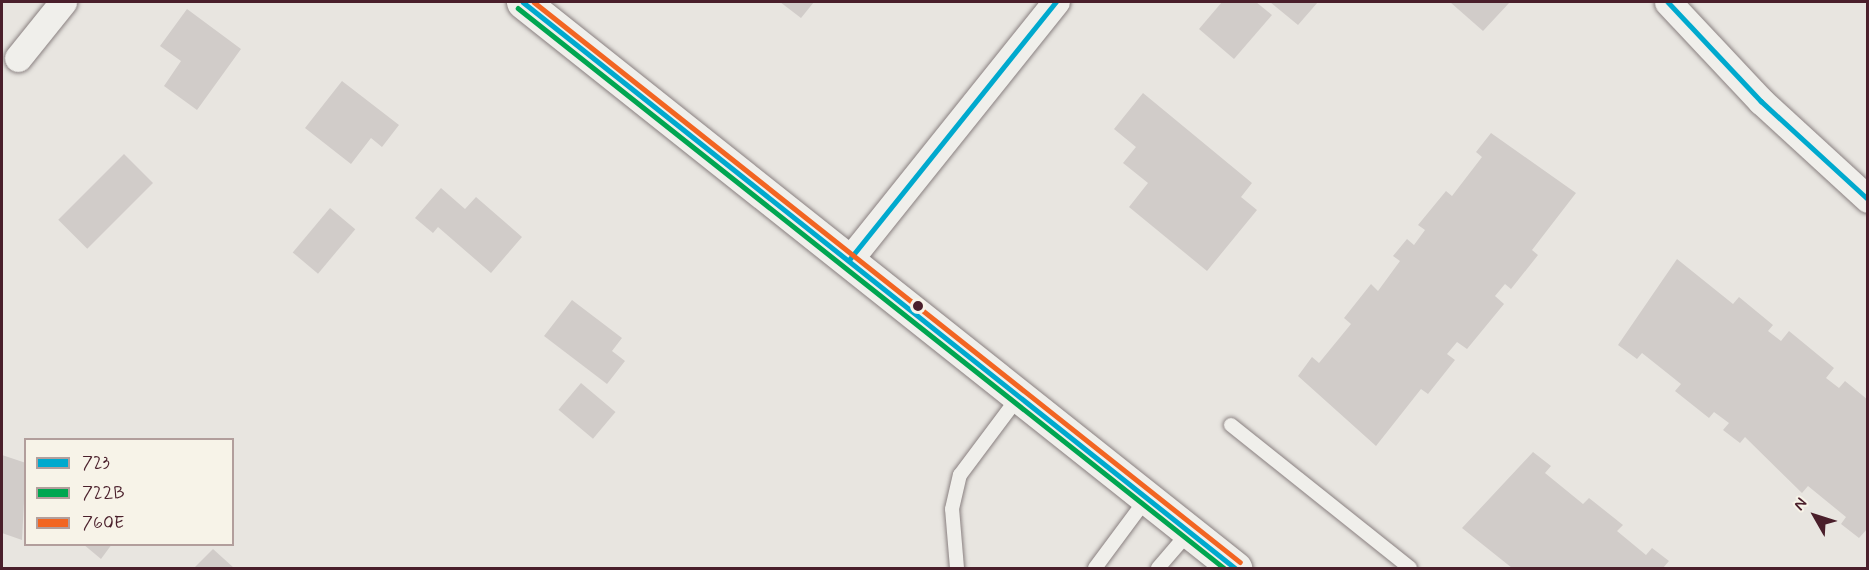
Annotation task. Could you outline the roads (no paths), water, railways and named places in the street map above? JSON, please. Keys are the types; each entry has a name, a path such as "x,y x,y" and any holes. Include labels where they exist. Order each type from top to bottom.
{"main road":[{"path":"523,2 1235,568"}],"street":[{"path":"18,58 63,2"},
{"path":"849,260 1056,2"},
{"path":"1668,2 1761,101 1868,199"}],"lane":[{"path":"957,568 952,509 960,475 1019,396"},
{"path":"1231,424 1410,568"},
{"path":"1095,568 1147,498"},
{"path":"1158,568 1189,532"}]}
